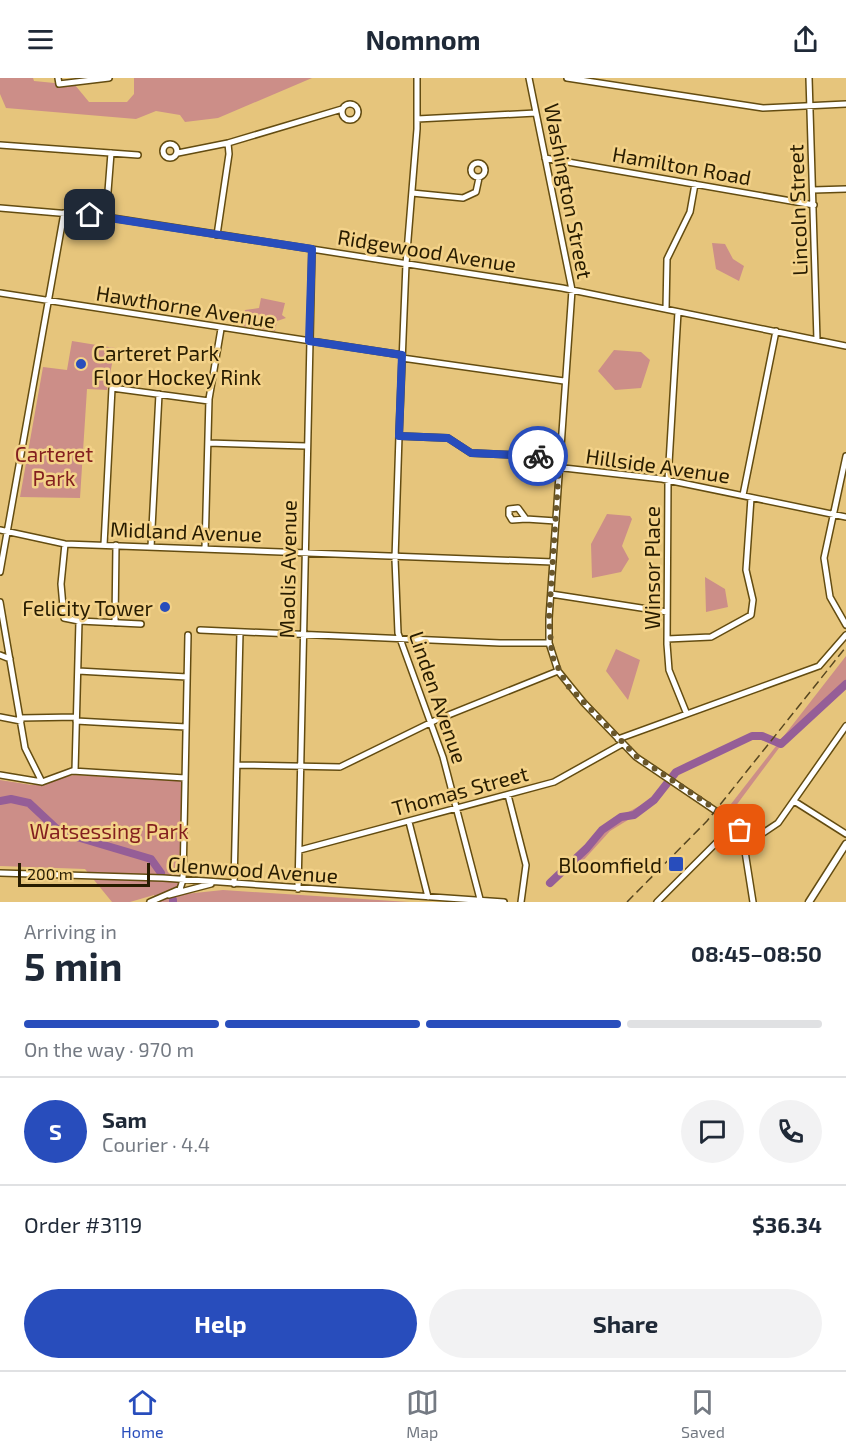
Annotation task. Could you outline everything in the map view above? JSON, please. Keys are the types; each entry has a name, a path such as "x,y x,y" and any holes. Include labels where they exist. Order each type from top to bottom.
{"main road":[{"path":"809,902 846,844"}],"street":[{"path":"59,81 109,78"},
{"name":"Linden Avenue","path":"417,78 417,119 406,264 395,557 401,638 431,723 457,809 480,898"},
{"name":"Washington Street","path":"529,78 572,290 564,381 549,643 558,671 567,685 620,742 735,824 744,845 753,902"},
{"path":"567,78 763,108 846,104"},
{"name":"Lincoln Street","path":"809,78 818,340"},
{"path":"178,153 228,143 342,110"},
{"path":"417,119 536,113"},
{"path":"217,235 229,154 228,143"},
{"path":"0,145 138,155"},
{"path":"106,217 111,153"},
{"name":"Hamilton Road","path":"544,158 814,205"},
{"path":"412,193 463,198 476,192 479,178"},
{"path":"666,309 667,259 690,212 695,184"},
{"path":"813,190 846,189"},
{"name":"Ridgewood Avenue","path":"0,208 106,217 572,290 846,346"},
{"path":"0,572 64,213"},
{"name":"Maolis Avenue","path":"298,889 312,249"},
{"name":"Hawthorne Avenue","path":"0,293 564,381"},
{"name":"Winsor Place","path":"678,312 668,480 667,639 669,670 686,712"},
{"path":"205,549 209,401 221,329"},
{"path":"743,495 776,331"},
{"path":"104,545 112,388 209,401"},
{"path":"151,547 159,394"},
{"name":"Hillside Avenue","path":"399,436 448,438 471,453 538,456 559,467 668,480 846,517"},
{"path":"208,443 306,446"},
{"path":"846,456 824,558 824,570 832,602 846,625"},
{"path":"667,639 711,637 751,615 753,600 746,570 751,498"},
{"path":"526,519 556,521"},
{"name":"Midland Avenue","path":"0,530 65,544 553,562"},
{"path":"65,544 61,612 66,619 141,624"},
{"path":"115,623 116,545"},
{"path":"551,594 667,612"},
{"path":"0,602 25,748 42,782"},
{"path":"75,771 79,621"},
{"path":"200,630 549,643"},
{"path":"234,884 240,632"},
{"path":"169,895 181,887 183,880 188,635"},
{"name":"Thomas Street","path":"300,850 554,782 620,742 686,712 819,666 846,635"},
{"path":"0,655 10,659"},
{"path":"78,671 187,677"},
{"path":"237,765 340,767 431,723 558,671"},
{"path":"0,717 76,719 186,728"},
{"path":"725,835 764,835 780,822 846,726"},
{"path":"0,775 42,782 75,771 185,778"},
{"path":"508,795 526,866 521,902"},
{"path":"794,801 846,834"},
{"path":"409,822 428,897"},
{"path":"657,902 735,824"},
{"name":"Glenwood Avenue","path":"0,873 183,880 428,897 480,898 504,902"},
{"path":"150,902 215,882"}],"green space":[{"path":"0,78 33,78 34,81 75,85 89,102 127,102 134,94 134,78 312,78 218,118 185,122 180,115 156,111 136,119 6,108 0,94"},
{"path":"712,243 725,244 733,259 744,266 739,281 716,269"},
{"path":"261,298 285,303 282,315 286,318 277,321 275,331 242,326 245,310 259,308"},
{"name":"Carteret Park","path":"72,341 115,348 107,390 87,389 80,498 20,497 43,367 67,370"},
{"path":"614,350 641,352 650,360 641,388 615,390 598,371"},
{"path":"607,514 630,516 632,519 622,546 629,559 621,572 592,578 591,544"},
{"path":"705,577 725,589 728,607 706,612"},
{"path":"616,649 640,660 628,700 606,671"},
{"path":"846,656 846,686 779,748 735,807 731,804"},
{"name":"Watsessing Park","path":"74,775 182,781 179,875 185,894 223,890 409,902 156,902 154,895 130,902 112,902 85,869 0,866 0,802 5,800 0,800 0,780 32,785"},
{"path":"645,803 654,804 610,831 580,864 574,863 560,870 608,823"}],"waterway":[{"path":"550,883 587,848 602,830 621,817 634,815 654,800 676,772 752,736 762,736 781,744 846,684"},
{"path":"0,801 11,799 29,803 60,832 151,859 161,873"}],"railway":[{"path":"627,902 707,821 846,647"}],"way so far":[{"path":"538,456 546,459 555,467 559,467 549,618 549,643 558,671 567,685 623,746 730,819 740,830"}],"place":[{"name":"Carteret Park Floor Hockey Rink","path":"81,364"},
{"name":"Felicity Tower","path":"165,607"},
{"name":"Bloomfield","path":"676,864"}],"route":[{"path":"90,215 312,249 309,341 402,355 399,436 448,438 471,453 538,456"}]}
